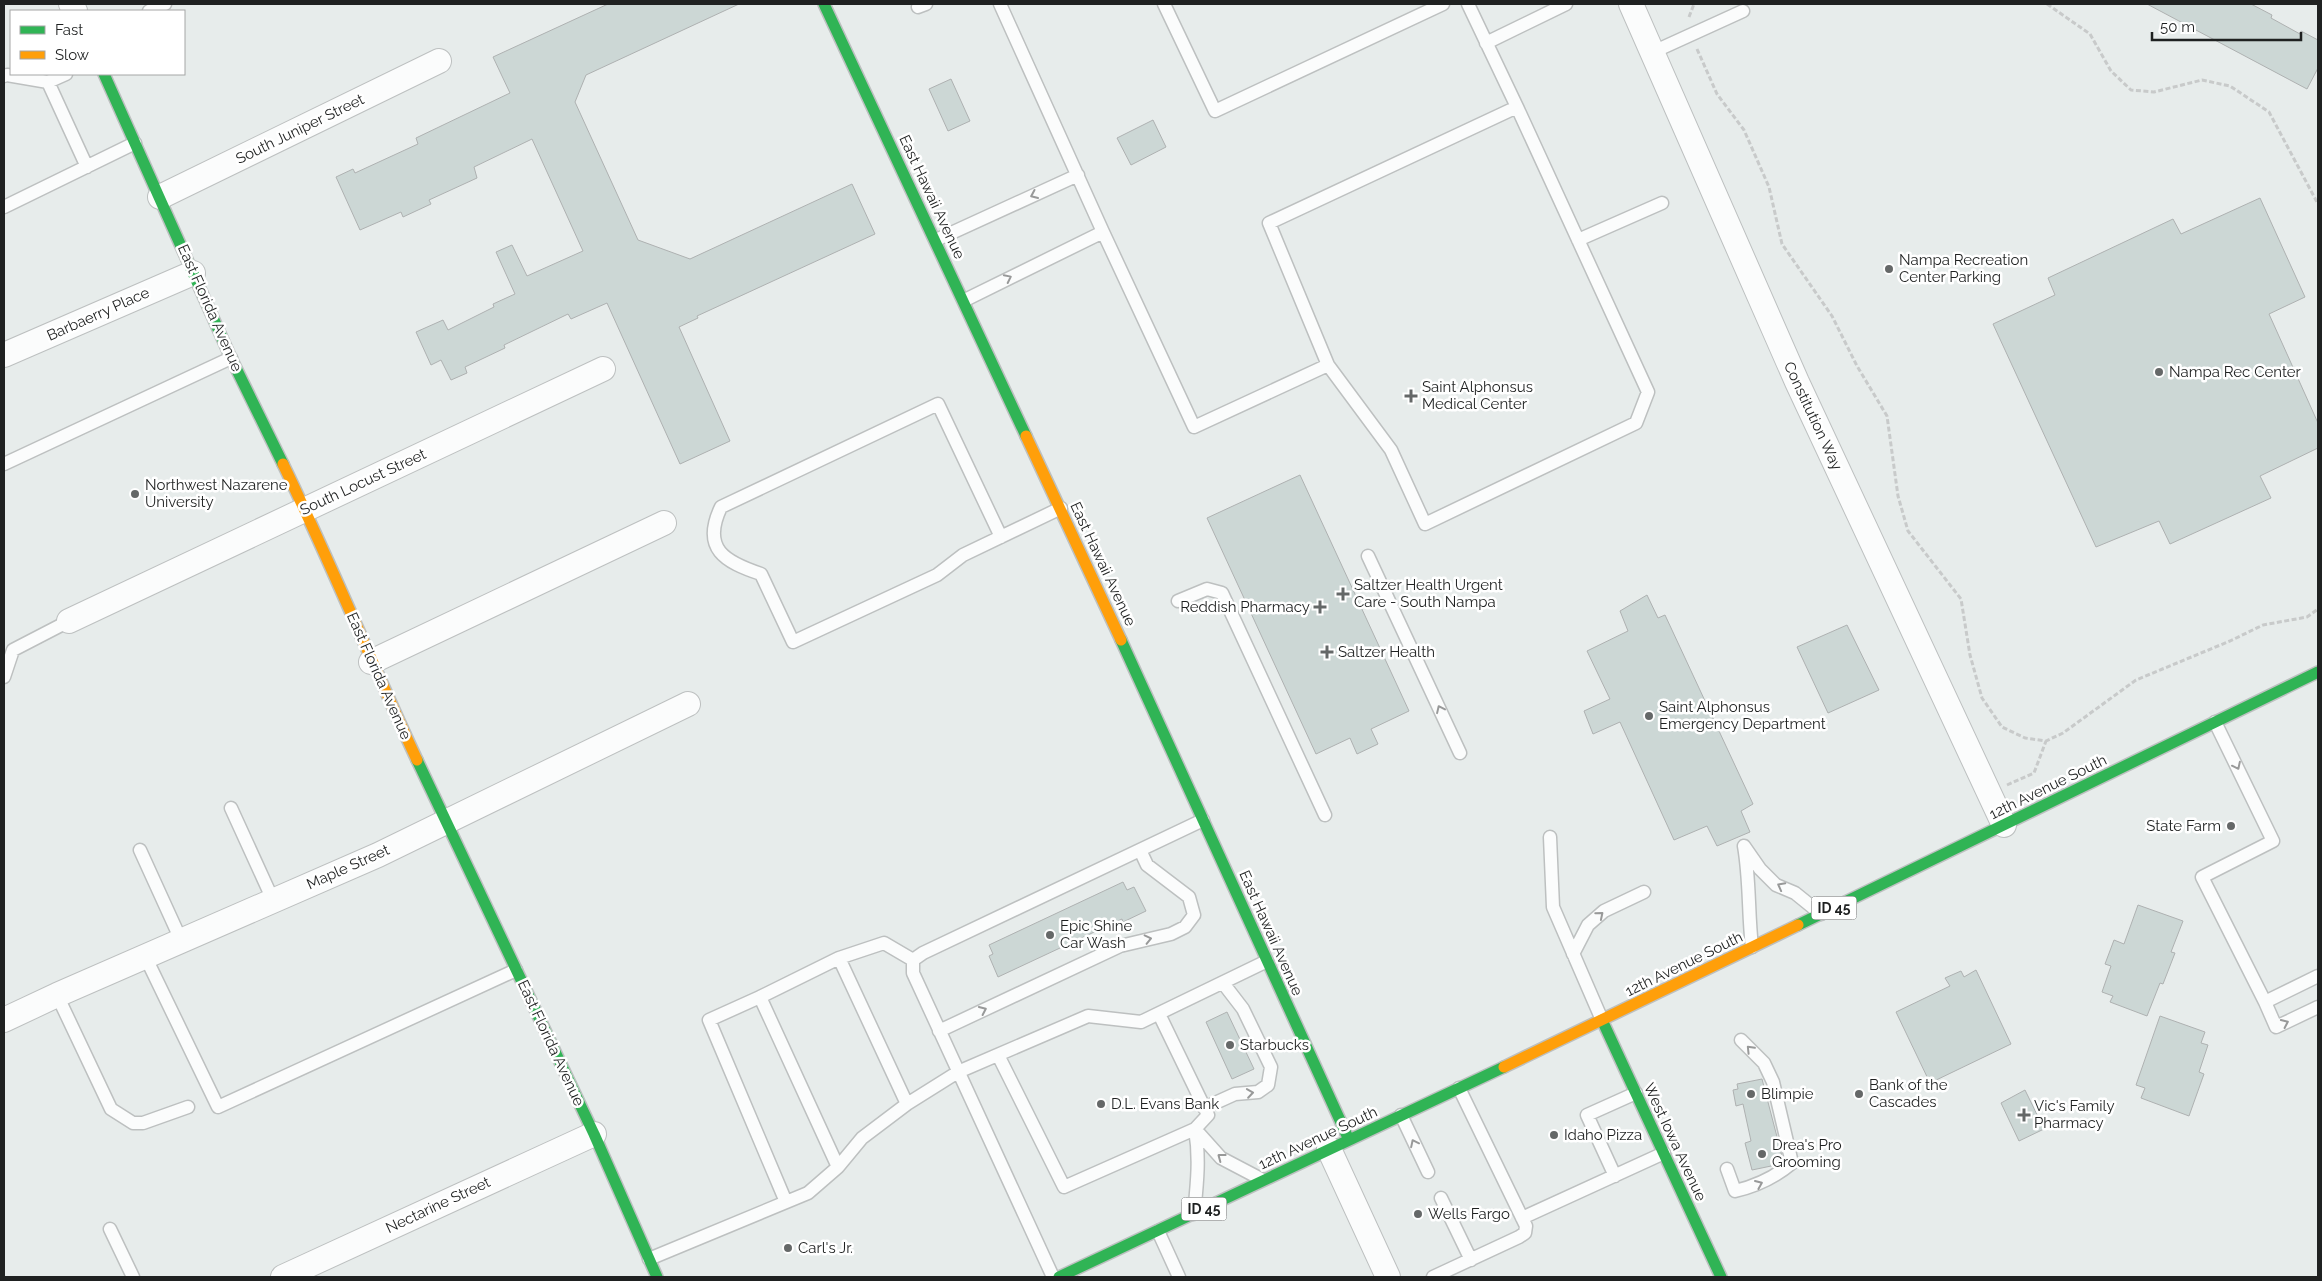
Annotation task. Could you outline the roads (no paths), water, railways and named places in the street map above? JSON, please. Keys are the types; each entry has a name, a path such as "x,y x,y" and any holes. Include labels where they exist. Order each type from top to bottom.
{"street":[{"name":"East Hawaii Avenue","path":"824,4 965,300 1203,820 1267,962 1339,1145"},
{"name":"Constitution Way","path":"1630,4 1653,52 1797,382 2004,825"},
{"name":"South Juniper Street","path":"160,197 439,61"},
{"name":"East Florida Avenue","path":"104,75 231,358 306,510 371,662 594,1134 649,1259 653,1276"},
{"name":"Barbaerry Place","path":"4,355 193,273"},
{"name":"South Locust Street","path":"69,621 603,369"},
{"path":"371,662 664,523"},
{"name":"12th Avenue South","path":"1060,1277 1602,1020 2318,672"},
{"name":"Maple Street","path":"4,1020 181,940 378,855 446,820 688,704"},
{"name":"West Iowa Avenue","path":"1602,1020 1720,1277"},
{"name":"Nectarine Street","path":"283,1277 594,1134"},
{"path":"1339,1145 1388,1277"}],"lane":[{"path":"151,10 165,4"},
{"path":"1000,4 1102,232 1194,427 1328,365"},
{"path":"1164,4 1215,111 1444,4"},
{"path":"1468,4 1517,107 1648,392 1636,423 1425,524 1391,450 1328,365 1269,223 1517,107"},
{"path":"1486,43 1566,4"},
{"path":"1653,52 1743,11"},
{"path":"12,75 48,82 64,75"},
{"path":"48,82 87,167"},
{"path":"4,207 135,143"},
{"path":"936,240 1078,175"},
{"path":"1578,240 1662,203"},
{"path":"965,300 1102,232"},
{"path":"4,464 231,358"},
{"path":"1001,537 938,404 721,507 714,523 715,544 723,557 736,565 761,574 793,642 937,575 963,555 1001,537 1061,508"},
{"path":"1368,556 1460,753"},
{"path":"1178,601 1207,589 1222,593 1325,816"},
{"path":"4,677 13,650 69,621"},
{"path":"2215,722 2273,841 2202,878 2276,1027 2318,1007"},
{"path":"231,808 273,900"},
{"path":"913,960 923,953 1203,820"},
{"path":"1550,837 1552,907 1602,1020"},
{"path":"1752,947 1748,915 1749,874 1744,846 1760,869 1776,885 1795,893 1821,914"},
{"path":"140,850 181,940"},
{"path":"940,1031 1120,946 1171,934 1185,928 1194,915 1189,897 1147,865 1140,850"},
{"path":"1573,954 1588,925 1604,910 1644,892"},
{"path":"786,1202 709,1020 839,958 884,942 913,960"},
{"path":"145,956 218,1107 516,970"},
{"path":"839,958 907,1104"},
{"path":"913,960 913,973 1053,1277"},
{"path":"649,1259 808,1193 838,1167 862,1138 907,1104 958,1072 1088,1016 1141,1022 1267,962"},
{"path":"2265,1002 2318,976"},
{"path":"1204,1108 1235,1094 1258,1092 1268,1085 1272,1067 1243,1009 1223,983"},
{"path":"57,995 111,1109 133,1122 143,1123 188,1106"},
{"path":"760,997 838,1167"},
{"path":"998,1055 1064,1187 1195,1129 1208,1115 1159,1014"},
{"path":"1727,1169 1735,1191 1778,1175 1792,1163 1773,1082 1764,1064 1741,1040"},
{"path":"1434,1277 1525,1233 1526,1226 1459,1088"},
{"path":"1615,1176 1587,1115 1636,1093"},
{"path":"1401,1115 1428,1172"},
{"path":"1195,1129 1221,1158 1263,1181"},
{"path":"1194,1214 1199,1170 1199,1152 1195,1129"},
{"path":"1522,1218 1664,1154"},
{"path":"1442,1198 1471,1260"},
{"path":"110,1229 133,1277"},
{"path":"1158,1231 1179,1277"}],"place":[{"name":"Nampa Recreation Center Parking","path":"1889,269"},
{"name":"Nampa Rec Center","path":"2159,372"},
{"name":"Saint Alphonsus Medical Center","path":"1411,396"},
{"name":"Northwest Nazarene University","path":"135,494"},
{"name":"Saltzer Health Urgent Care - South Nampa","path":"1343,594"},
{"name":"Reddish Pharmacy","path":"1320,607"},
{"name":"Saltzer Health","path":"1327,652"},
{"name":"Saint Alphonsus Emergency Department","path":"1649,716"},
{"name":"State Farm","path":"2231,826"},
{"name":"Epic Shine Car Wash","path":"1050,935"},
{"name":"Starbucks","path":"1230,1045"},
{"name":"Blimpie","path":"1751,1094"},
{"name":"Bank of the Cascades","path":"1859,1094"},
{"name":"D.L. Evans Bank","path":"1101,1104"},
{"name":"Vic's Family Pharmacy","path":"2024,1115"},
{"name":"Idaho Pizza","path":"1554,1135"},
{"name":"Drea's Pro Grooming","path":"1762,1154"},
{"name":"Wells Fargo","path":"1418,1214"},
{"name":"Carl's Jr.","path":"788,1248"}]}
